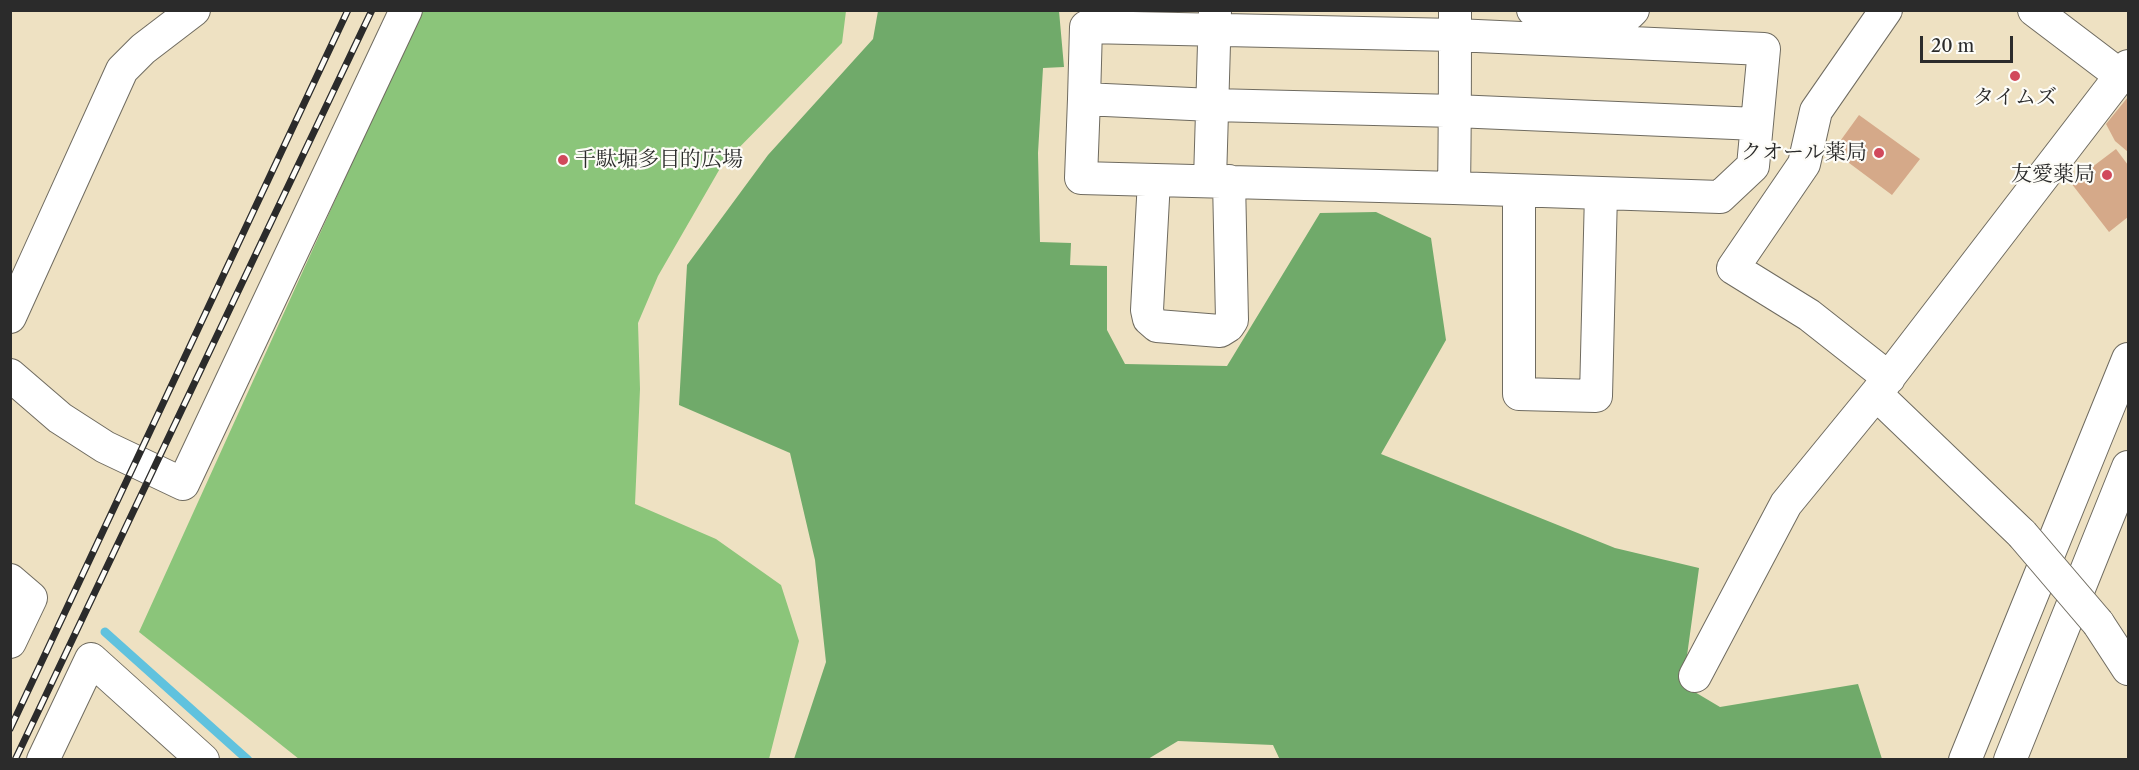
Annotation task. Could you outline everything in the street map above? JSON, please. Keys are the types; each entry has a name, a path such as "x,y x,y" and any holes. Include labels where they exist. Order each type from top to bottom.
{"street":[{"path":"10,317 122,70 142,50 194,10"},
{"path":"10,375 60,418 96,441 183,484 406,10"},
{"path":"1533,10 1629,14 1633,10"},
{"path":"1886,10 1816,111 1804,164 1733,268 1809,315 1883,386 2022,534 2098,623 2128,669"},
{"path":"1695,676 1786,504 1883,386 2125,71 2034,10"},
{"path":"1154,180 1147,310 1149,319 1157,326 1220,331 1232,320 1212,105 1215,20"},
{"path":"1215,20 1455,23 1764,48 1753,166 1720,197 1219,180 1081,178 1086,27 1215,20"},
{"path":"1454,188 1455,23"},
{"path":"1084,99 1757,124"},
{"path":"1519,191 1519,394 1596,396 1601,193"},
{"path":"1965,759 2128,359"},
{"path":"2010,759 2128,466"},
{"path":"10,580 31,598 10,642"},
{"path":"43,759 91,659 203,759"}],"green space":[{"name":"千駄堀多目的広場","path":"421,11 846,11 842,43 722,165 658,276 638,323 640,389 635,504 716,539 781,585 799,641 769,759 299,759 139,632"},
{"path":"878,11 1059,11 1064,67 1043,68 1038,153 1040,242 1071,243 1070,265 1107,266 1107,330 1125,364 1227,366 1320,213 1376,212 1431,238 1446,340 1381,454 1615,548 1699,568 1683,685 1720,707 1858,684 1882,759 1280,760 1273,745 1178,741 1148,759 794,759 826,662 815,560 790,453 679,405 687,265 768,155 873,39"}],"building":[{"path":"2128,97 2128,152 2115,141 2106,124"},
{"path":"1859,115 1920,159 1892,195 1833,151"},
{"path":"2116,149 2128,165 2128,217 2109,232 2071,183"}],"waterway":[{"path":"105,632 248,760"}],"railway":[{"path":"10,729 348,10"},
{"path":"15,760 372,10"}],"place":[{"name":"タイムズ","path":"2015,76"},
{"name":"クオール薬局","path":"1879,153"},
{"name":"千駄堀多目的広場","path":"563,160"},
{"name":"友愛薬局","path":"2107,175"}]}
